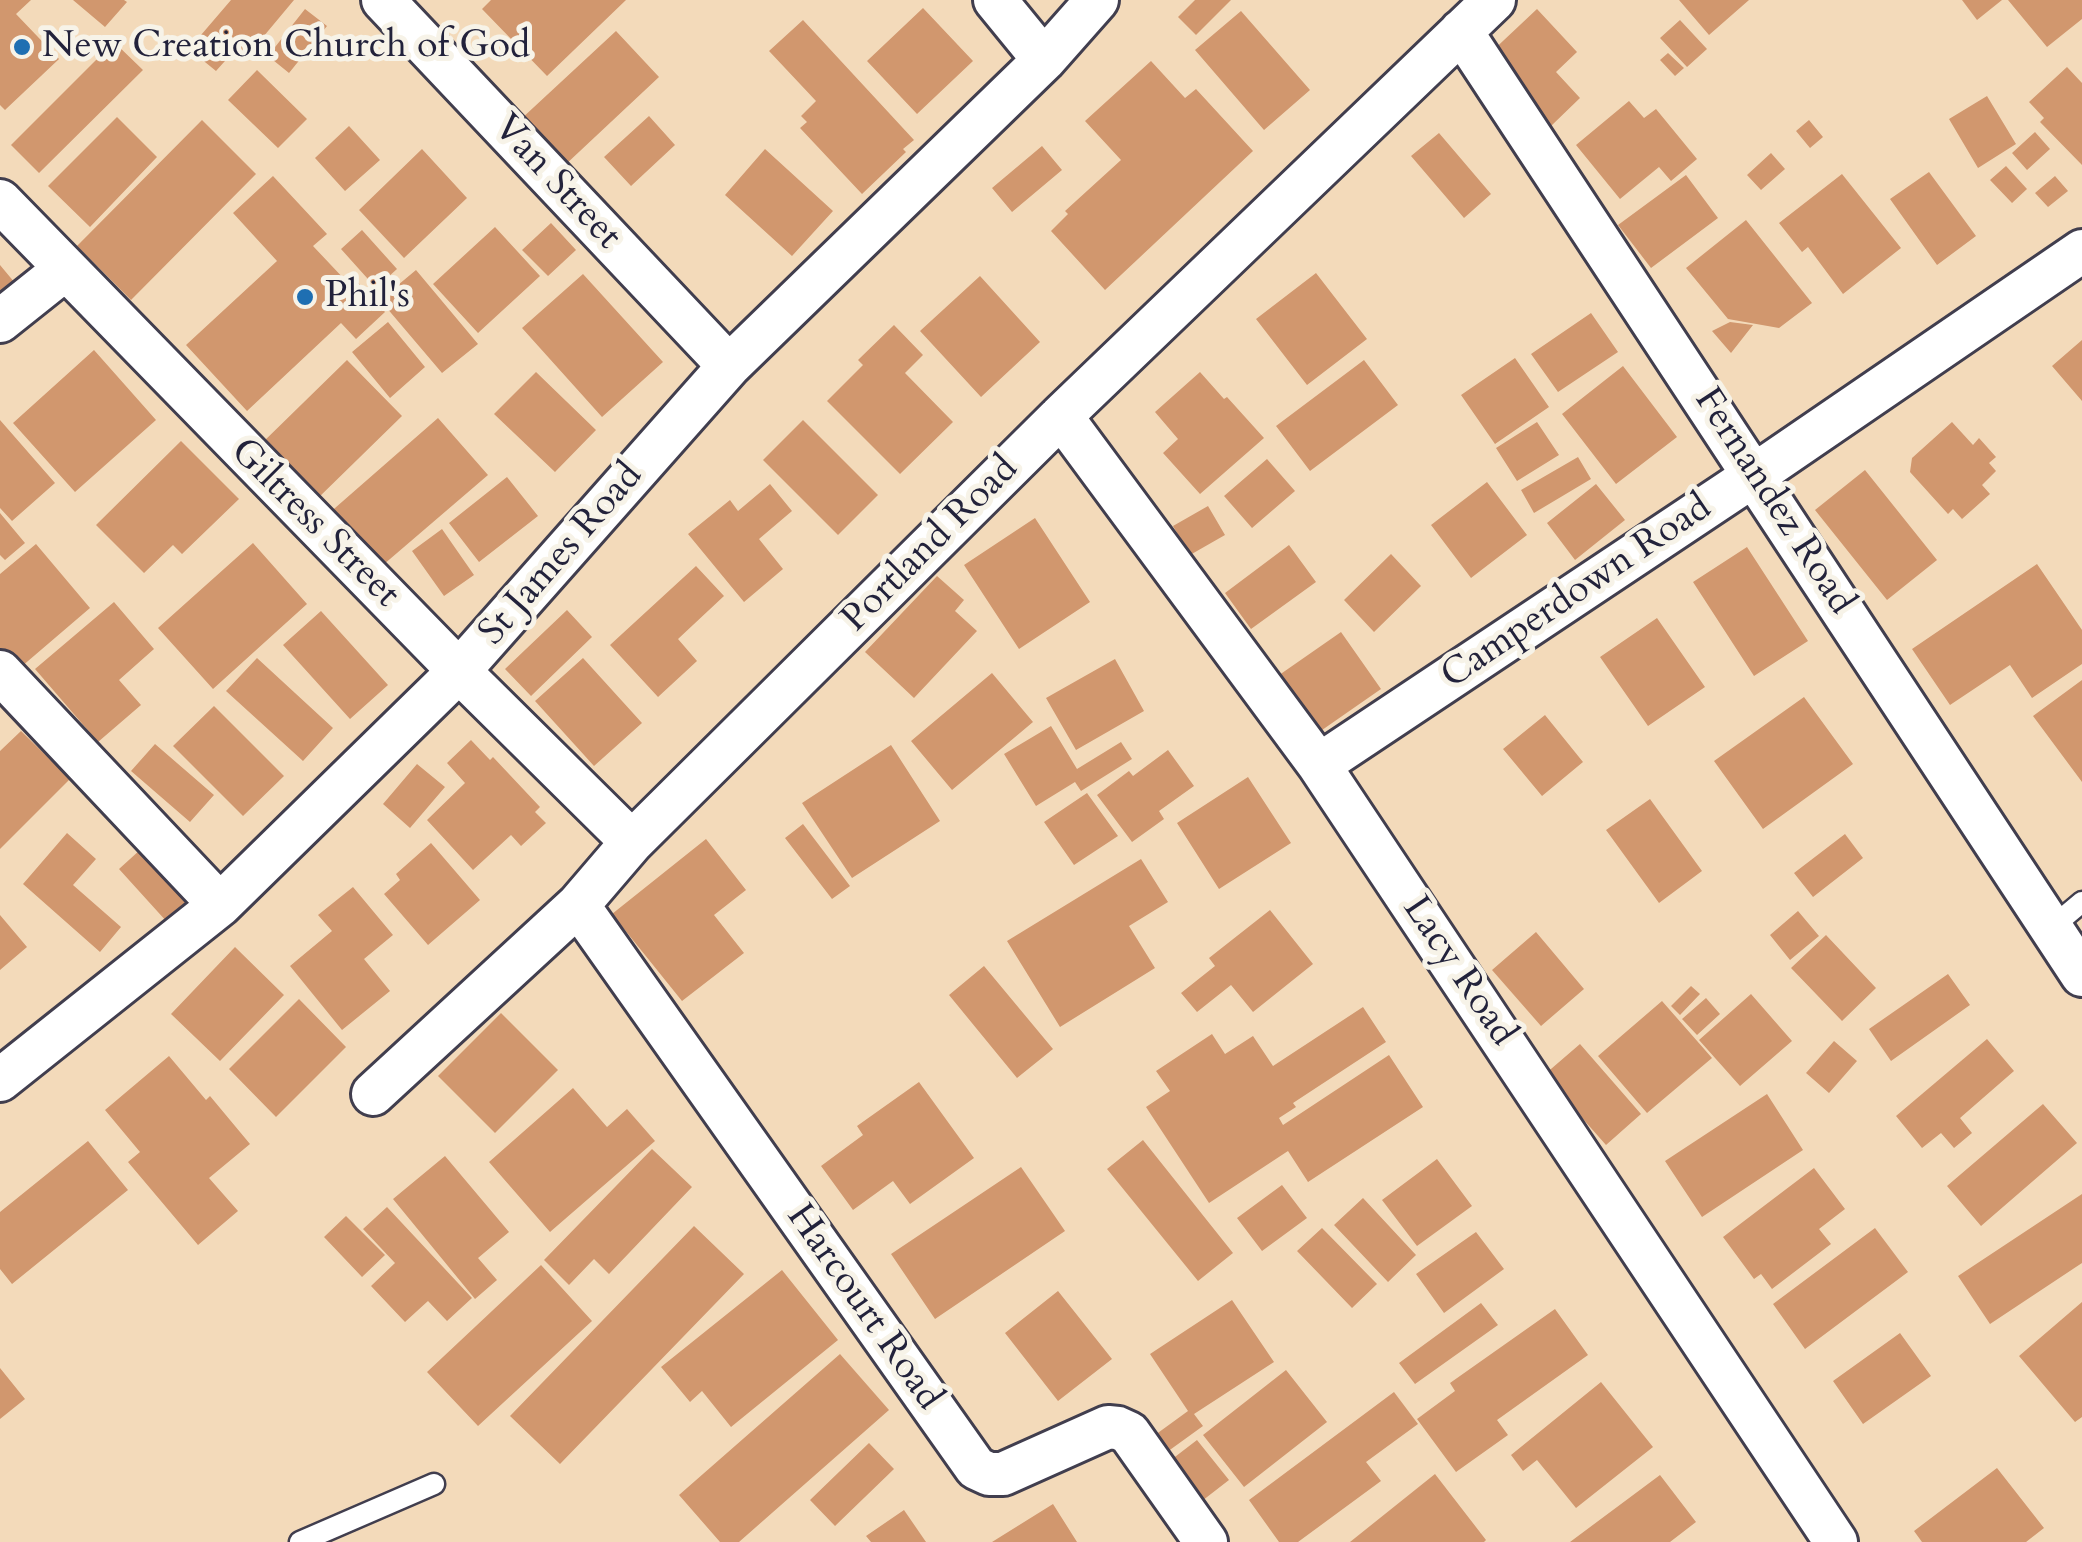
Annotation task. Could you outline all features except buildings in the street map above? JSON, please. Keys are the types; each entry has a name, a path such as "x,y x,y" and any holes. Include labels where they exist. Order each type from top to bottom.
{"street":[{"name":"Van Street","path":"383,0 730,366"},
{"path":"994,0 1044,60"},
{"name":"St James Road","path":"0,1080 220,904 459,672 730,366 1044,60 1097,0"},
{"name":"Portland Road","path":"374,1094 578,905 632,842 1061,416 1494,0"},
{"name":"Fernandez Road","path":"1462,31 1756,474 2066,915 2082,974"},
{"name":"Giltress Street","path":"0,202 459,672 632,842"},
{"name":"Camperdown Road","path":"1319,765 2082,251"},
{"path":"0,321 64,270"},
{"name":"Lacy Road","path":"1061,416 1319,765 1836,1542"},
{"path":"0,672 220,904"},
{"name":"Harcourt Road","path":"578,905 976,1468 1003,1474 1108,1427 1118,1428 1129,1433 1206,1542"}],"lane":[{"path":"300,1542 434,1484"}],"place":[{"name":"New Creation Church of God","path":"22,47"},
{"name":"Phil's","path":"305,297"}]}
